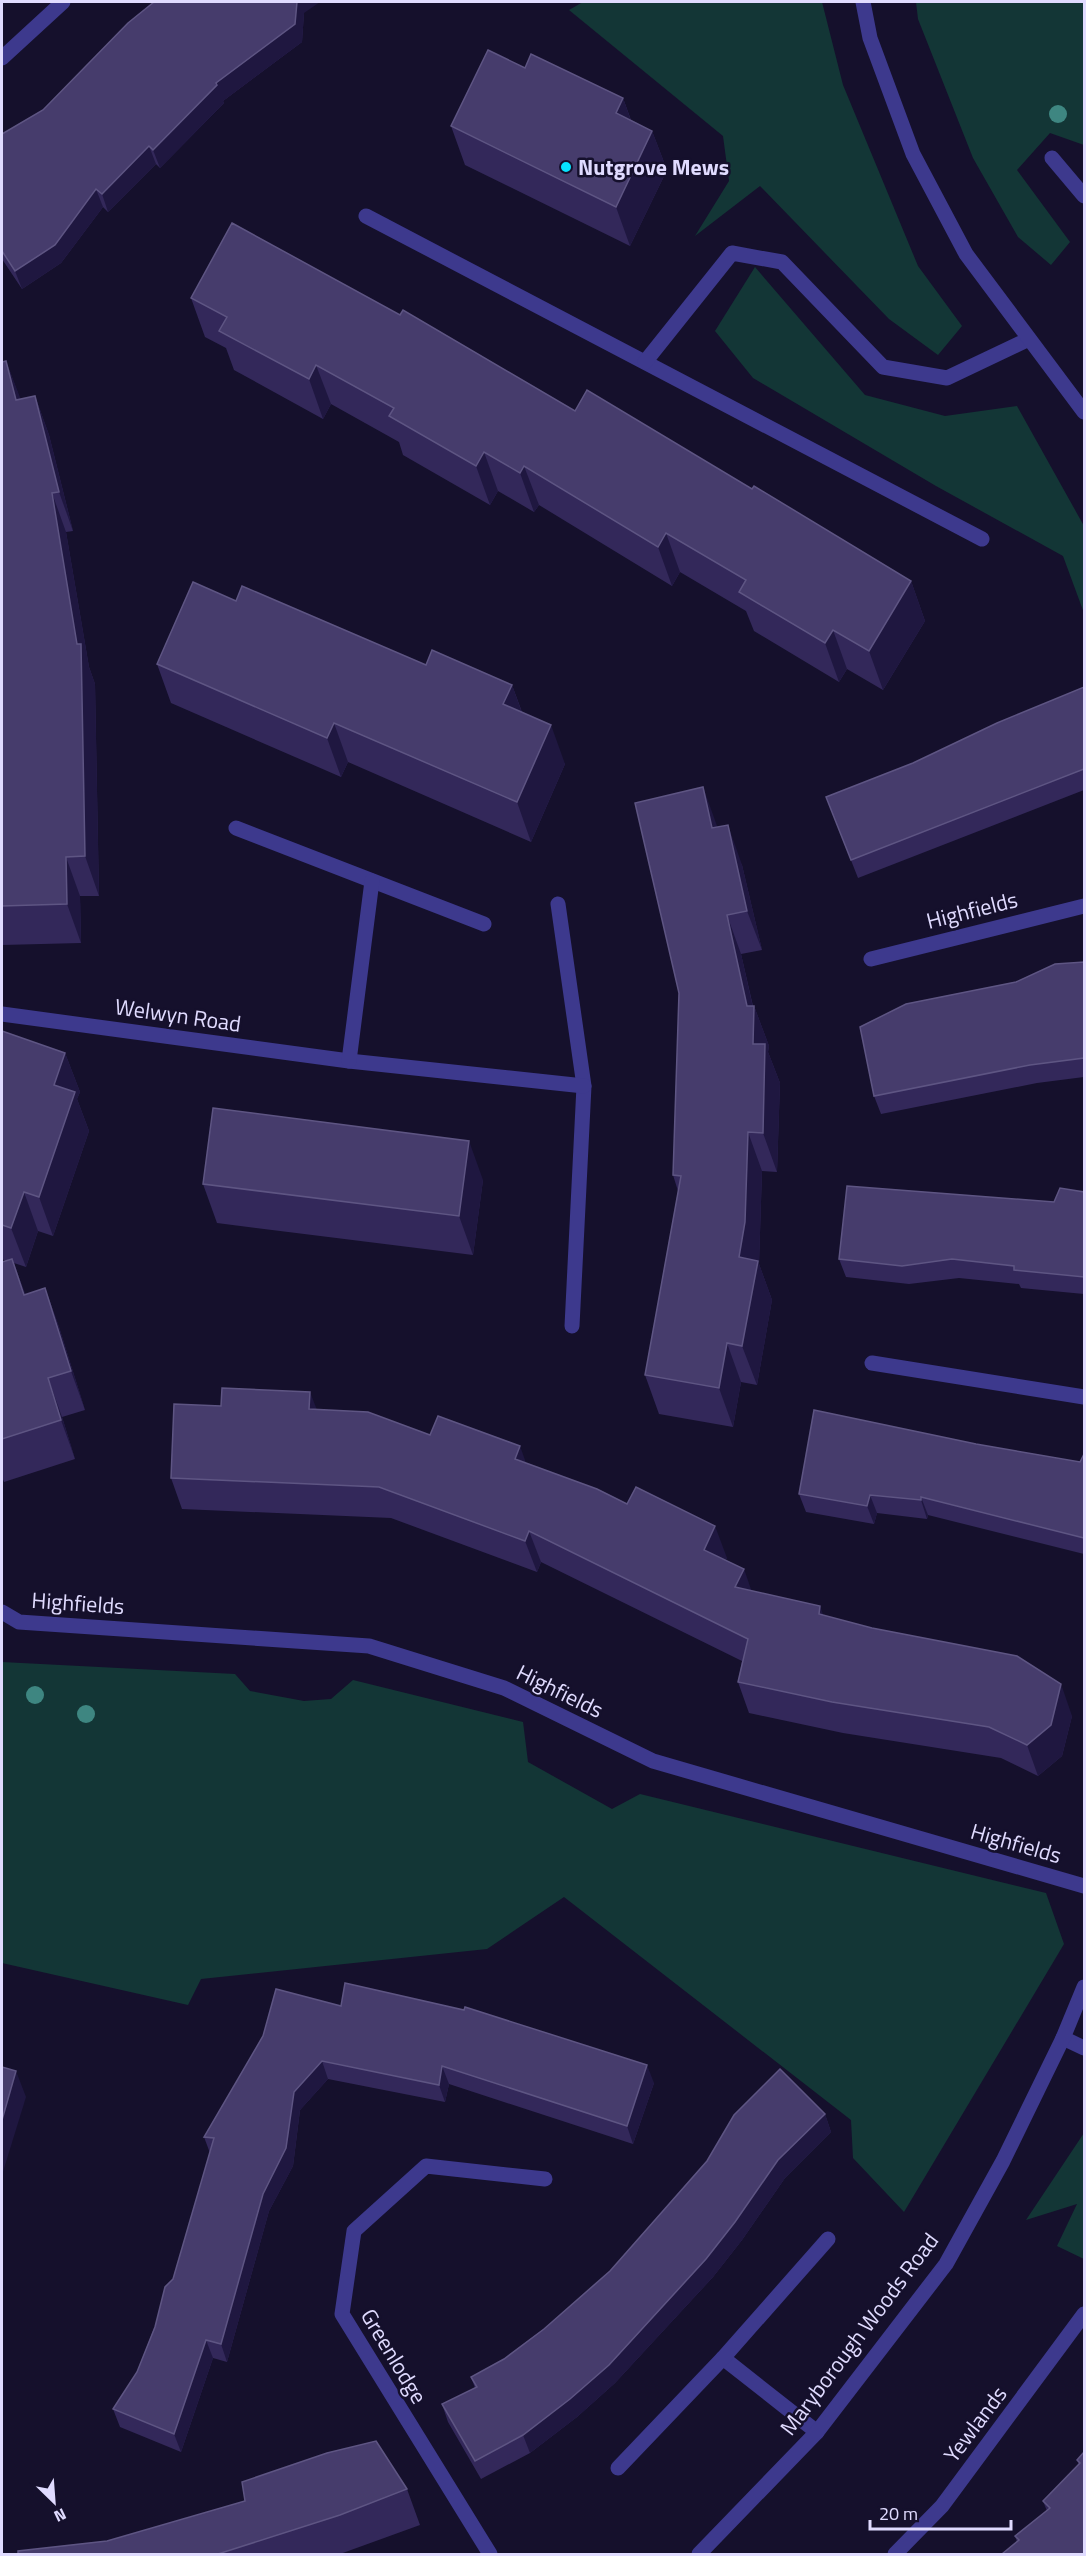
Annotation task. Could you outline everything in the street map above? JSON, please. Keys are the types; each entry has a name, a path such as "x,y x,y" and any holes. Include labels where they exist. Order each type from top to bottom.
{"street":[{"path":"2,58 63,2"},
{"path":"863,2 870,38 913,154 966,254 1084,412"},
{"path":"1052,158 1084,196"},
{"path":"366,216 982,539"},
{"path":"645,362 732,253 782,262 883,367 947,378 1029,339"},
{"path":"236,828 484,924"},
{"path":"349,1061 372,881"},
{"path":"558,904 584,1086 572,1326"},
{"name":"Highfields","path":"871,959 1084,906"},
{"name":"Welwyn Road","path":"2,1014 349,1061 584,1086"},
{"path":"872,1363 1084,1397"},
{"name":"Highfields","path":"2,1612 19,1622 369,1646 504,1688 653,1761 1084,1886"},
{"name":"Maryborough Woods Road","path":"699,2554 817,2432 946,2264 1003,2161 1063,2038 1084,1987"},
{"path":"1063,2038 1084,2048"},
{"name":"Greenlodge","path":"490,2554 342,2313 354,2231 426,2166 545,2179"},
{"path":"618,2468 723,2358 828,2239"},
{"name":"Yewlands","path":"895,2554 942,2506 1084,2314"},
{"path":"723,2358 817,2432"}],"green space":[{"path":"583,2 822,2 843,85 918,266 962,326 938,355 889,319 760,186 695,236 729,181 723,136 569,10"},
{"path":"916,2 1084,2 1084,145 1050,133 1017,170 1070,242 1051,265 1018,237 973,158 918,19"},
{"path":"755,267 865,395 945,416 1017,406 1084,526 1084,613 1063,556 936,486 753,378 715,331"},
{"path":"2,1662 235,1674 250,1691 304,1701 331,1699 353,1680 523,1722 528,1762 612,1809 640,1794 1046,1893 1064,1944 904,2212 853,2158 851,2120 564,1897 487,1949 201,1979 188,2005 2,1963"},
{"path":"1084,2133 1084,2259 1057,2246 1077,2204 1026,2220"}],"building":[{"path":"154,2 297,2 295,24 216,83 217,85 153,150 149,146 102,194 96,189 55,245 15,271 2,251 2,134 43,110 128,23"},
{"path":"488,50 525,68 531,54 623,98 616,113 652,131 616,207 451,126"},
{"path":"232,223 400,315 403,310 575,411 587,390 752,489 754,486 911,581 869,651 833,630 825,643 739,592 746,580 666,533 658,547 524,466 520,473 484,452 476,466 389,416 394,408 316,365 309,379 219,331 227,317 191,298"},
{"path":"6,361 16,400 35,396 59,492 52,493 77,644 81,644 85,856 66,857 67,904 2,906 2,362"},
{"path":"193,582 236,601 242,586 426,665 432,650 512,685 503,704 551,725 517,802 334,723 327,738 157,664"},
{"path":"1084,687 1084,769 851,860 826,797 913,763 997,723"},
{"path":"703,787 712,828 728,825 747,911 727,915 747,1006 754,1006 753,1044 765,1044 763,1133 748,1132 745,1222 739,1257 758,1261 742,1346 727,1343 719,1388 645,1375 681,1176 673,1175 679,993 635,803"},
{"path":"1084,962 1084,1058 1030,1065 874,1096 860,1027 906,1004 1016,982 1055,964"},
{"path":"2,1031 65,1053 54,1085 75,1092 39,1197 24,1192 11,1228 2,1225"},
{"path":"213,1108 469,1141 459,1216 203,1184"},
{"path":"847,1186 1054,1202 1060,1188 1084,1192 1084,1277 1014,1270 1014,1266 952,1259 902,1266 839,1259"},
{"path":"12,1259 24,1295 45,1288 71,1371 48,1378 61,1420 2,1439 2,1262"},
{"path":"222,1388 310,1392 309,1409 368,1412 430,1435 438,1416 520,1446 515,1459 597,1489 627,1504 636,1487 715,1526 704,1550 744,1569 735,1587 820,1606 819,1614 872,1628 1017,1656 1061,1684 1051,1725 1027,1745 989,1727 832,1702 738,1682 748,1639 529,1531 525,1541 379,1487 171,1478 174,1404 221,1406"},
{"path":"814,1410 976,1444 1080,1462 1084,1454 1084,1538 921,1497 921,1500 870,1495 867,1506 799,1494"},
{"path":"345,1983 464,2010 465,2007 647,2065 627,2126 442,2066 439,2085 322,2061 294,2092 286,2148 263,2194 221,2344 206,2340 174,2434 113,2409 137,2372 155,2327 165,2287 173,2279 214,2138 204,2137 263,2036 276,1989 341,2006"},
{"path":"2,2067 16,2071 2,2120"},
{"path":"780,2069 825,2114 778,2160 706,2259 609,2365 523,2435 475,2461 442,2404 477,2387 471,2377 504,2359 544,2329 610,2271 707,2161 734,2115"},
{"path":"376,2441 407,2489 340,2515 218,2554 18,2554 18,2551 107,2541 245,2501 242,2482 327,2453"},
{"path":"1084,2452 1084,2554 1002,2554 1019,2540 1015,2536 1050,2508 1043,2501 1080,2463 1077,2460"}],"place":[{"name":"Nutgrove Mews","path":"566,167"}]}
